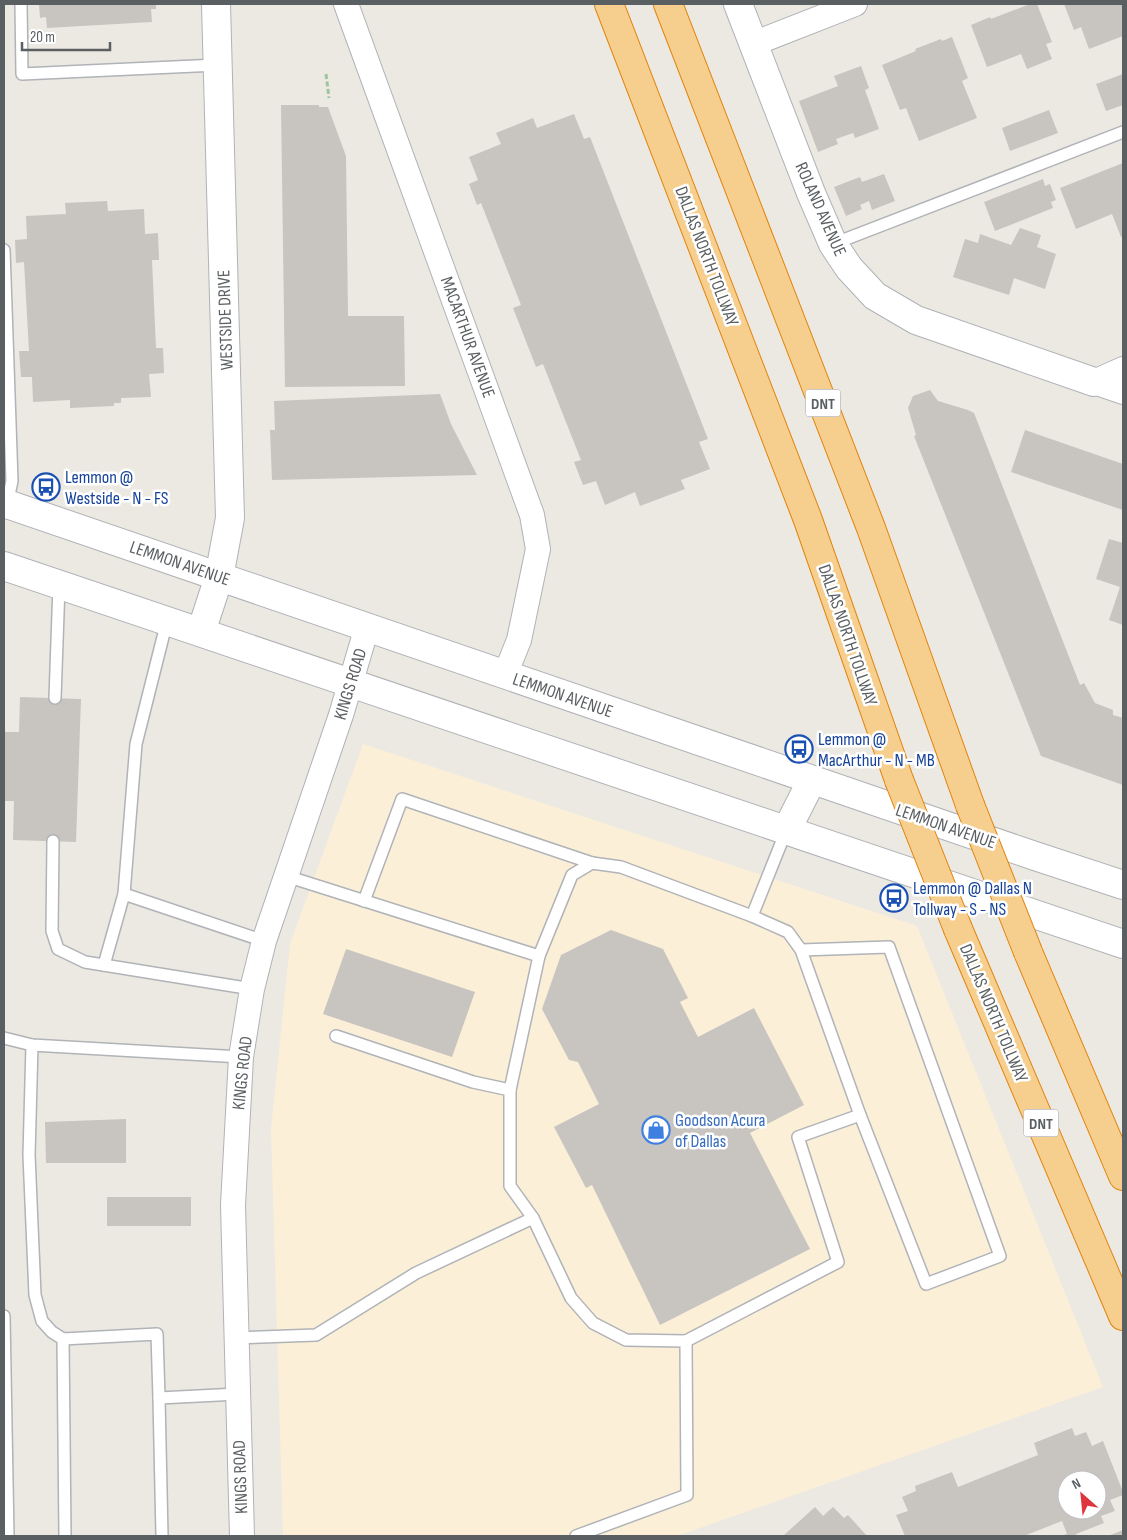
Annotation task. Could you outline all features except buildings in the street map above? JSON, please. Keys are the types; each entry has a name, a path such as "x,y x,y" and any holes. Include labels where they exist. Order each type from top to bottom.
{"highway":[{"name":"DALLAS NORTH TOLLWAY","path":"609,4 808,520 899,780 958,929 1123,1316"},
{"name":"DNT","path":"668,4 871,528 970,805 1028,952 1123,1176"}],"main road":[{"name":"WESTSIDE DRIVE","path":"201,632 219,577 230,518 216,4"},
{"name":"ROLAND AVENUE","path":"738,4 811,193 833,244 848,268 875,296 916,320 1094,382"},
{"name":"LEMMON AVENUE","path":"5,504 1123,885"},
{"path":"4,566 1123,944"},
{"path":"786,831 812,780"}],"street":[{"name":"MACARTHUR AVENUE","path":"346,4 532,515 538,549 520,640 505,674"},
{"path":"753,44 855,4"},
{"path":"1094,382 1123,368"},
{"path":"1094,382 1123,392"},
{"name":"KINGS ROAD","path":"242,1536 232,1205 241,1057 252,989 264,941 351,683 367,627"}],"lane":[{"path":"21,4 22,74 218,65"},
{"path":"833,244 1123,132"},
{"path":"4,250 12,481 5,504"},
{"path":"55,698 59,584"},
{"path":"104,965 124,894 136,744 167,621"},
{"path":"364,900 402,799 592,862 621,867 752,916 788,932 801,950 860,1115 926,1284 1000,1256 889,947 801,950"},
{"path":"752,916 786,831"},
{"path":"53,841 52,931 58,949 85,962 252,989"},
{"path":"592,862 572,875 539,956 510,1090 510,1186 533,1218 571,1298 593,1323 626,1340 686,1342 838,1262 798,1137 860,1115"},
{"path":"286,876 539,956"},
{"path":"124,894 264,941"},
{"path":"336,1036 473,1082 510,1090"},
{"path":"4,1038 32,1044 241,1057"},
{"path":"32,1044 29,1155 35,1295 42,1321 52,1332 63,1339 157,1334 162,1536"},
{"path":"236,1338 316,1335 416,1273 533,1218"},
{"path":"4,1316 8,1536"},
{"path":"63,1339 64,1536"},
{"path":"576,1536 688,1495 686,1342"},
{"path":"159,1398 238,1394"}],"path":[{"path":"326,74 329,98"}],"shaded area":[{"path":"363,744 917,926 1103,1387 677,1536 283,1536 271,1129 290,944"}],"place":[{"name":"Lemmon @ Westside - N - FS","path":"46,487"},
{"name":"Lemmon @ MacArthur - N - MB","path":"799,749"},
{"name":"Lemmon @ Dallas N Tollway - S - NS","path":"894,898"},
{"name":"Goodson Acura of Dallas","path":"656,1130"}]}
